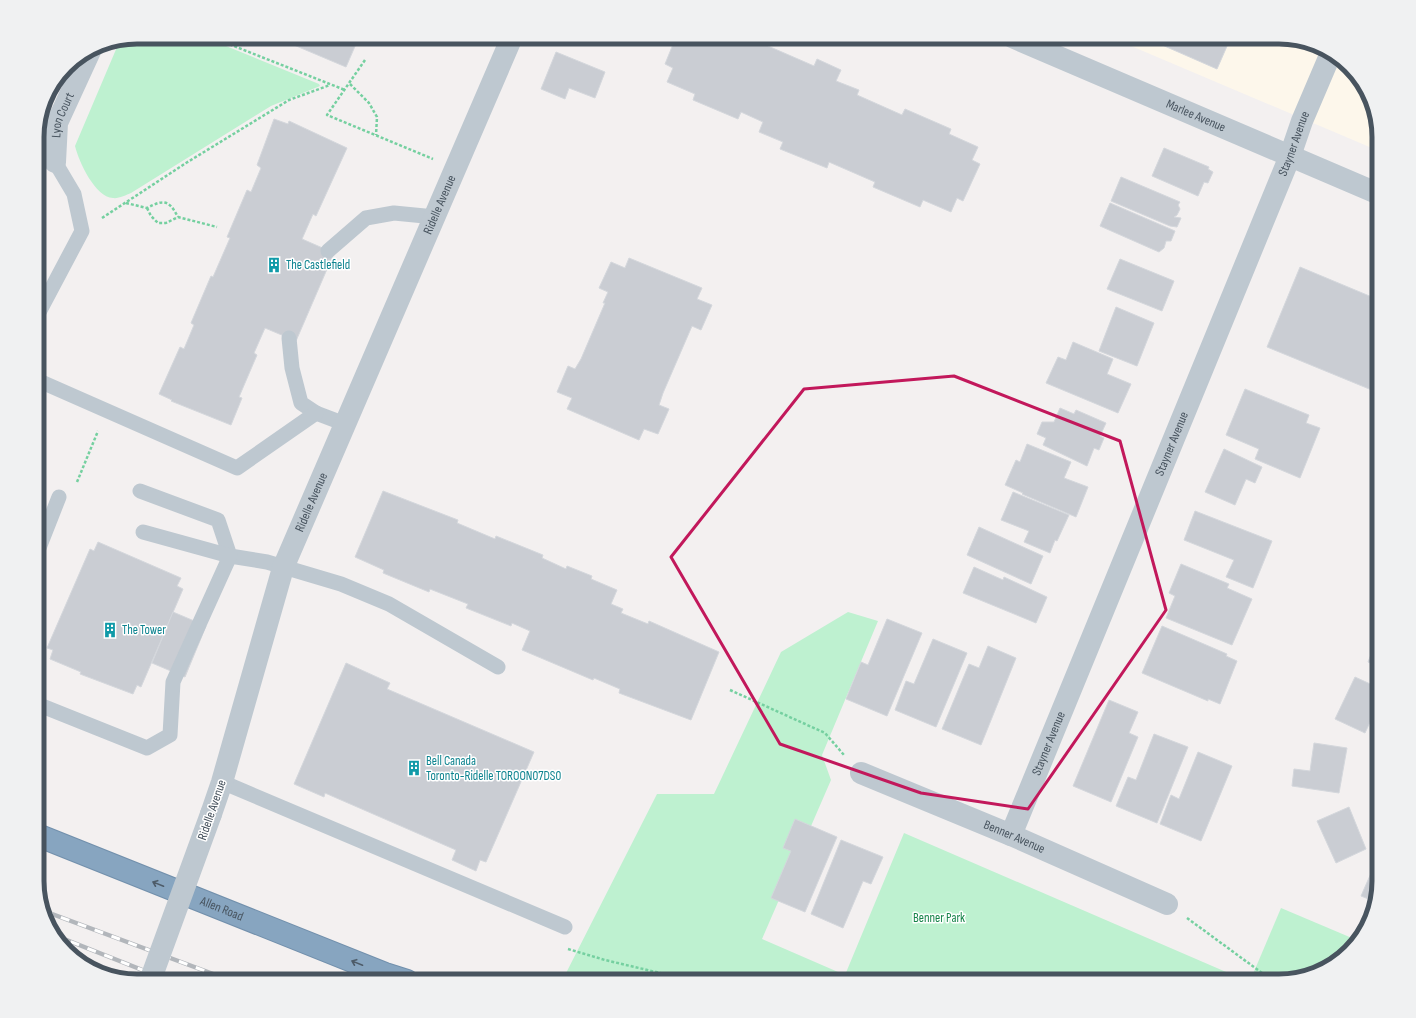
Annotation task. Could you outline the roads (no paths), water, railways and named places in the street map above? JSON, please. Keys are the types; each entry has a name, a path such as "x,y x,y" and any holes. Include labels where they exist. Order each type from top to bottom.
{"highway":[{"name":"Allen Road","path":"44,838 386,974"}],"street":[{"name":"Ridelle Avenue","path":"153,974 222,782 284,568 509,44"},
{"name":"Marlee Avenue","path":"1028,44 1372,191"},
{"name":"Stayner Avenue","path":"1011,835 1329,58"},
{"name":"Lyon Court","path":"55,162 57,123 86,59"},
{"name":"Benner Avenue","path":"860,773 1011,835 1167,904"}],"lane":[{"path":"44,303 82,231 74,194 55,162"},
{"path":"328,250 366,218 394,213 435,217"},
{"path":"289,338 292,368 301,403 316,413 345,424"},
{"path":"44,383 237,468 316,413"},
{"path":"44,707 102,732 147,748 170,735 173,682 230,556 218,520 140,490"},
{"path":"44,535 59,497"},
{"path":"142,532 230,556 267,562 341,584 389,604 498,667"},
{"path":"222,782 565,928"}],"railway":[{"path":"50,913 213,974"},
{"path":"65,939 152,974"}],"place":[{"name":"The Castlefield","path":"274,265"},
{"name":"The Tower","path":"110,630"},
{"name":"Bell Canada Toronto-Ridelle TOROON07DS0","path":"414,768"}],"park label":[{"name":"Benner Park","path":"939,918"}]}
